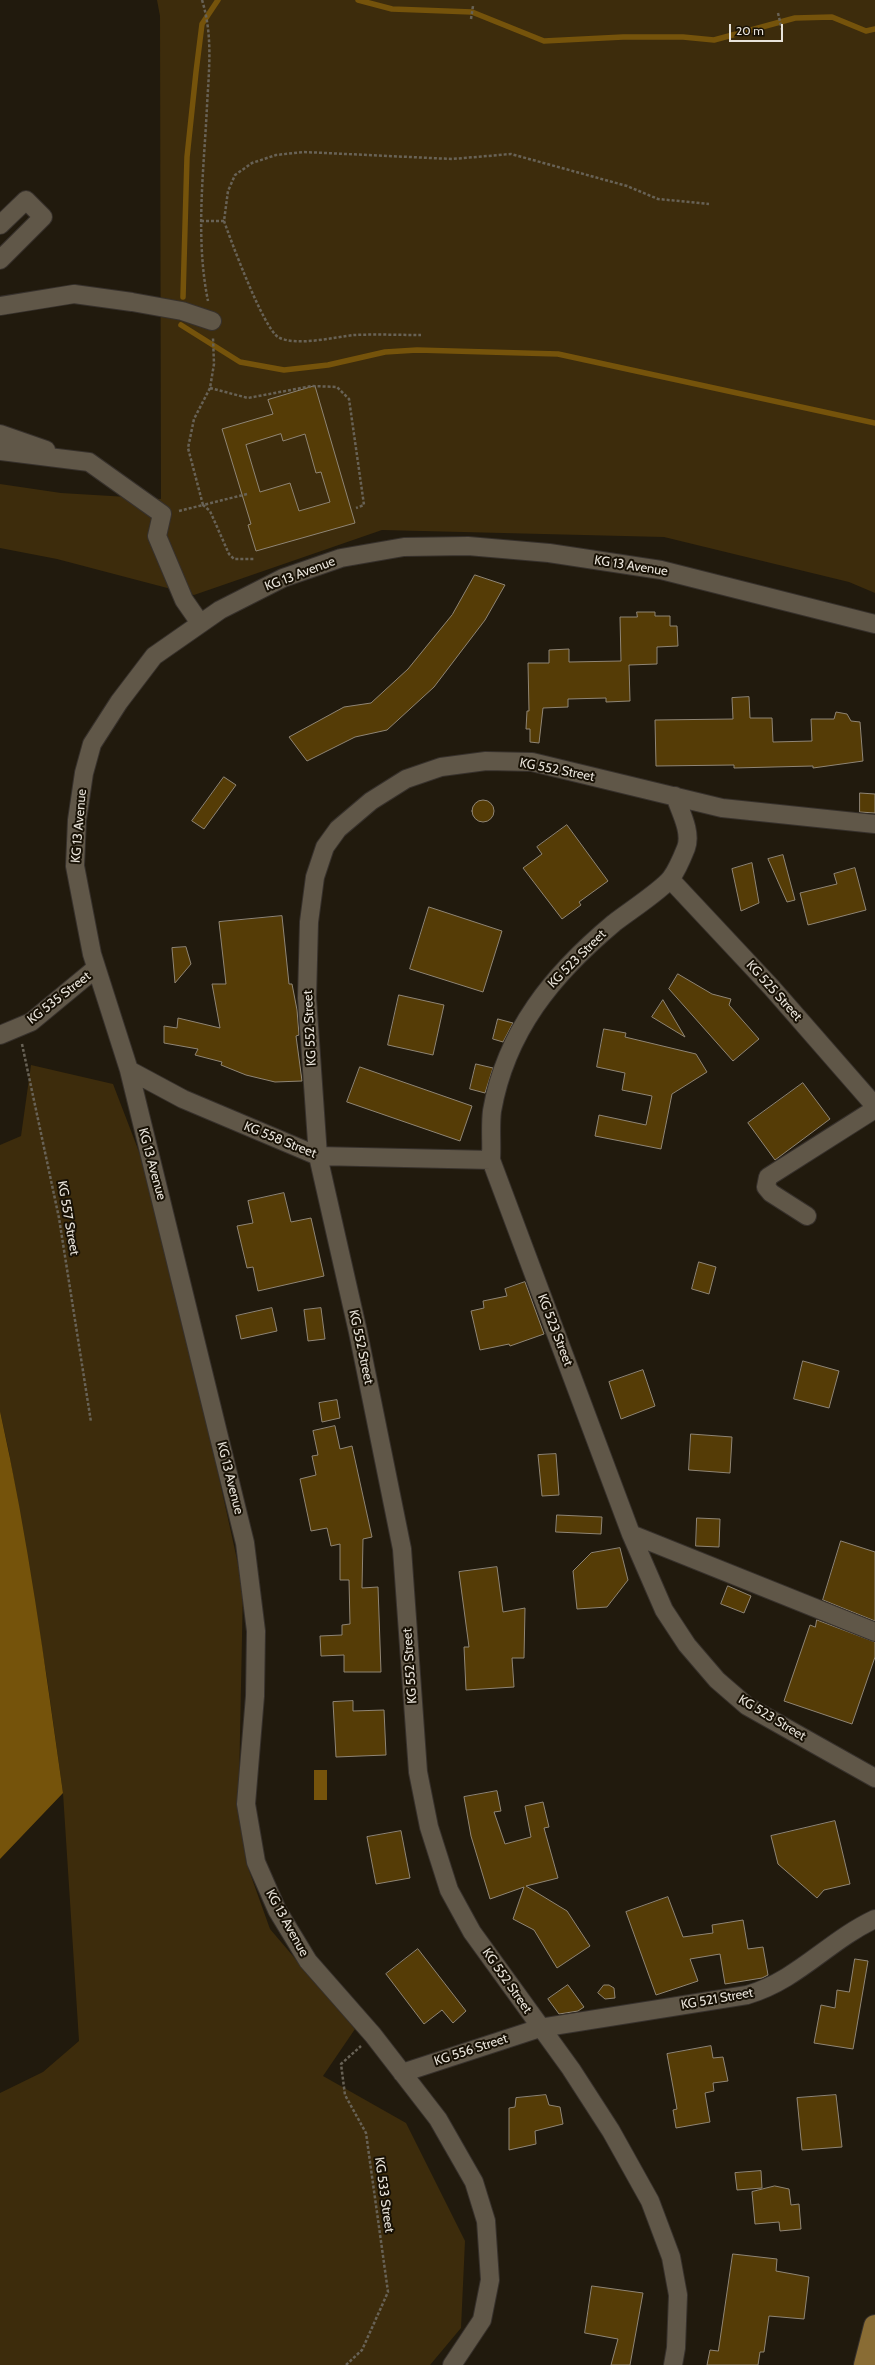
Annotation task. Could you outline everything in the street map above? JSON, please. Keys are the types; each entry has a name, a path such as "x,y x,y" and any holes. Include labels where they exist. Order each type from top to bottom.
{"main road":[{"path":"865,2365 875,2326"}],"street":[{"path":"0,225 26,200 44,217 0,260"},
{"path":"0,306 74,294 182,311 212,321"},
{"path":"0,434 89,462 162,514 157,536 184,600 200,623"},
{"path":"0,451 89,462"},
{"name":"KG 13 Avenue","path":"452,2365 482,2320 490,2280 486,2221 474,2182 438,2119 373,2035 308,1961 277,1910 256,1862 246,1804 255,1696 256,1632 245,1543 129,1070 95,969 75,866 77,820 84,773 92,744 119,702 154,656 220,610 283,578 341,558 404,547 468,546 549,553 661,570 875,624"},
{"name":"KG 552 Street","path":"673,2365 676,2348 678,2295 671,2257 650,2201 611,2131 571,2069 472,1932 449,1890 429,1827 418,1772 402,1549 358,1332 318,1156 307,998 309,922 315,877 325,847 338,829 371,801 406,779 441,767 486,760 532,762 722,808 875,824"},
{"name":"KG 523 Street","path":"675,796 688,839 686,847 670,879 614,923 565,967 545,991 520,1027 505,1065 492,1112 491,1160 631,1534 664,1610 687,1645 717,1680 747,1706 875,1778"},
{"name":"KG 525 Street","path":"670,879 772,988 874,1103"},
{"name":"KG 535 Street","path":"0,1035 31,1022 95,969"},
{"name":"KG 558 Street","path":"129,1070 183,1099 318,1156 491,1160"},
{"path":"807,1216 771,1193 766,1187 768,1177 874,1103"},
{"path":"631,1534 875,1632"},
{"name":"KG 521 Street","path":"540,2028 747,1995 769,1988 790,1976 843,1937 875,1919"},
{"name":"KG 556 Street","path":"402,2073 540,2028"}],"path":[{"path":"202,1 209,22 210,67 201,221 202,272 212,321 214,364 210,388 194,419 188,448 203,505 210,511 228,554 234,559 254,559"},
{"path":"471,19 473,6"},
{"path":"778,13 782,30"},
{"path":"421,335 354,335 298,341 278,336 268,324 238,260 224,221 228,191 235,175 252,163 276,155 304,152 452,158 511,154 627,186 658,199 709,204"},
{"path":"201,221 224,221"},
{"path":"210,388 248,398 312,386 337,387 349,399 355,431 364,505 356,508"},
{"path":"162,514 247,494"},
{"name":"KG 557 Street","path":"31,1022 21,1040 58,1218 91,1422"},
{"name":"KG 533 Street","path":"346,2365 362,2350 388,2292 366,2133 345,2095 341,2064 373,2035"}],"shaded area":[{"path":"157,0 875,0 875,593 849,582 664,537 382,530 194,595 57,559 0,548 0,484 61,493 161,499 160,16"},
{"path":"31,1065 113,1084 159,1204 243,1587 239,1785 246,1862 270,1929 355,2029 323,2076 406,2123 465,2241 461,2328 430,2365 0,2365 0,2093 43,2072 79,2041 63,1793 47,1678 9,1452 0,1411 0,1145 21,1136"},
{"path":"0,1411 19,1506 43,1649 63,1793 0,1859"},
{"path":"314,1770 327,1770 327,1800 314,1800"}],"building":[{"path":"315,386 355,523 256,551 248,525 251,524 222,429 273,414 268,400","holes":["281,434 283,441 305,434 316,473 321,472 330,502 299,511 290,483 260,492 246,445"]},
{"path":"475,575 505,585 485,620 434,687 387,730 355,737 307,761 289,737 344,707 371,703 408,669 452,615"},
{"path":"637,612 655,612 655,616 670,616 670,626 677,626 678,646 657,647 657,664 629,665 630,701 606,702 606,698 568,699 568,707 543,708 539,743 530,742 530,729 526,729 527,711 529,711 528,663 549,663 549,650 569,649 569,662 621,661 620,617 637,617"},
{"path":"749,697 750,718 772,718 773,742 812,741 811,719 834,719 836,712 847,714 851,721 860,722 863,761 813,768 813,766 734,768 734,765 656,766 655,720 733,719 732,698"},
{"path":"224,777 236,785 204,829 192,821"},
{"path":"860,793 875,794 875,813 860,812"},
{"path":"479,800 487,800 494,807 494,815 487,822 479,822 472,815 472,807"},
{"path":"567,825 608,881 579,902 581,905 562,919 523,868 542,854 537,847"},
{"path":"783,855 795,900 787,902 768,859"},
{"path":"752,863 759,903 741,911 732,869"},
{"path":"855,868 866,910 808,925 800,893 837,884 834,874"},
{"path":"429,907 502,931 483,992 410,969"},
{"path":"282,916 289,984 292,984 297,1010 299,1035 296,1036 302,1081 275,1082 246,1075 221,1065 222,1062 195,1055 198,1049 164,1043 164,1026 177,1028 178,1018 220,1028 212,984 226,984 219,922"},
{"path":"186,947 191,964 175,983 172,948"},
{"path":"678,974 712,994 731,999 729,1005 759,1039 733,1061 669,989"},
{"path":"399,995 444,1005 433,1055 388,1045"},
{"path":"663,1000 685,1037 652,1017"},
{"path":"498,1019 513,1023 503,1042 493,1039"},
{"path":"604,1029 626,1033 625,1037 696,1054 707,1072 672,1094 661,1149 595,1136 599,1115 646,1125 652,1096 622,1090 625,1073 597,1067"},
{"path":"476,1064 493,1068 485,1093 470,1089"},
{"path":"360,1067 472,1106 460,1141 347,1102"},
{"path":"803,1083 830,1119 775,1160 748,1123"},
{"path":"284,1193 291,1222 311,1218 324,1276 258,1291 253,1267 247,1268 237,1226 253,1223 248,1201"},
{"path":"699,1262 716,1267 709,1294 692,1289"},
{"path":"525,1282 544,1334 510,1346 509,1344 480,1350 471,1311 484,1308 483,1301 507,1296 505,1289"},
{"path":"272,1308 277,1331 241,1339 236,1316"},
{"path":"321,1308 325,1339 308,1341 304,1310"},
{"path":"803,1361 839,1371 829,1408 794,1399"},
{"path":"643,1370 655,1406 621,1419 609,1382"},
{"path":"337,1400 340,1418 322,1422 319,1403"},
{"path":"335,1426 340,1449 352,1446 372,1537 363,1539 362,1588 378,1587 381,1672 344,1672 344,1655 321,1656 320,1636 342,1635 342,1625 350,1624 349,1580 340,1580 340,1544 331,1546 327,1528 311,1531 300,1479 316,1475 312,1456 318,1455 313,1431"},
{"path":"691,1434 732,1437 730,1473 689,1470"},
{"path":"556,1454 559,1495 542,1496 538,1455"},
{"path":"557,1515 602,1517 601,1534 556,1532"},
{"path":"697,1518 720,1519 719,1547 696,1546"},
{"path":"841,1541 875,1552 875,1621 823,1600"},
{"path":"620,1548 628,1580 607,1607 577,1609 573,1571 591,1553"},
{"path":"497,1567 503,1612 525,1608 524,1658 512,1658 514,1687 466,1690 464,1647 469,1647 459,1572"},
{"path":"728,1586 751,1596 744,1613 721,1604"},
{"path":"817,1620 875,1642 875,1657 852,1724 784,1701 810,1625 815,1627"},
{"path":"353,1701 353,1711 384,1710 386,1755 336,1757 333,1702"},
{"path":"497,1791 501,1811 494,1812 505,1844 531,1837 525,1806 543,1802 549,1827 544,1828 558,1878 526,1886 567,1911 590,1946 557,1968 534,1930 513,1919 524,1887 490,1899 471,1836 464,1797"},
{"path":"835,1821 850,1884 824,1890 817,1898 778,1864 771,1836"},
{"path":"401,1831 410,1878 376,1884 367,1837"},
{"path":"668,1897 683,1937 713,1933 712,1925 743,1920 748,1949 763,1947 768,1975 762,1978 725,1984 720,1954 690,1959 698,1981 656,1995 626,1912"},
{"path":"418,1949 466,2011 453,2023 442,2010 424,2024 386,1974"},
{"path":"855,1959 868,1961 853,2049 814,2043 821,2005 835,2008 837,1990 849,1992"},
{"path":"568,1985 584,2007 578,2011 559,2014 548,1999"},
{"path":"604,1985 609,1985 614,1988 615,1998 605,1999 598,1993"},
{"path":"711,2046 713,2058 723,2057 728,2081 713,2083 714,2091 705,2093 710,2122 676,2128 673,2110 677,2109 667,2054"},
{"path":"546,2095 549,2105 560,2107 563,2124 535,2131 536,2144 509,2150 509,2108 515,2107 516,2098"},
{"path":"836,2095 842,2147 802,2150 797,2098"},
{"path":"761,2171 762,2188 737,2190 735,2173"},
{"path":"775,2186 789,2189 791,2205 799,2204 801,2229 780,2231 779,2222 755,2224 752,2192"},
{"path":"733,2254 777,2259 776,2271 809,2277 804,2319 769,2316 764,2352 760,2352 758,2365 707,2365 710,2350 718,2351"},
{"path":"592,2286 643,2293 630,2365 611,2365 618,2339 585,2333"}],"waterway":[{"path":"183,297 187,157 196,72 202,24 218,0"},
{"path":"358,0 392,9 472,12 544,41 623,37 683,37 714,40 795,18 832,17 866,31 875,29"},
{"path":"181,325 240,362 284,370 328,365 385,352 417,350 558,354 875,423"}]}
